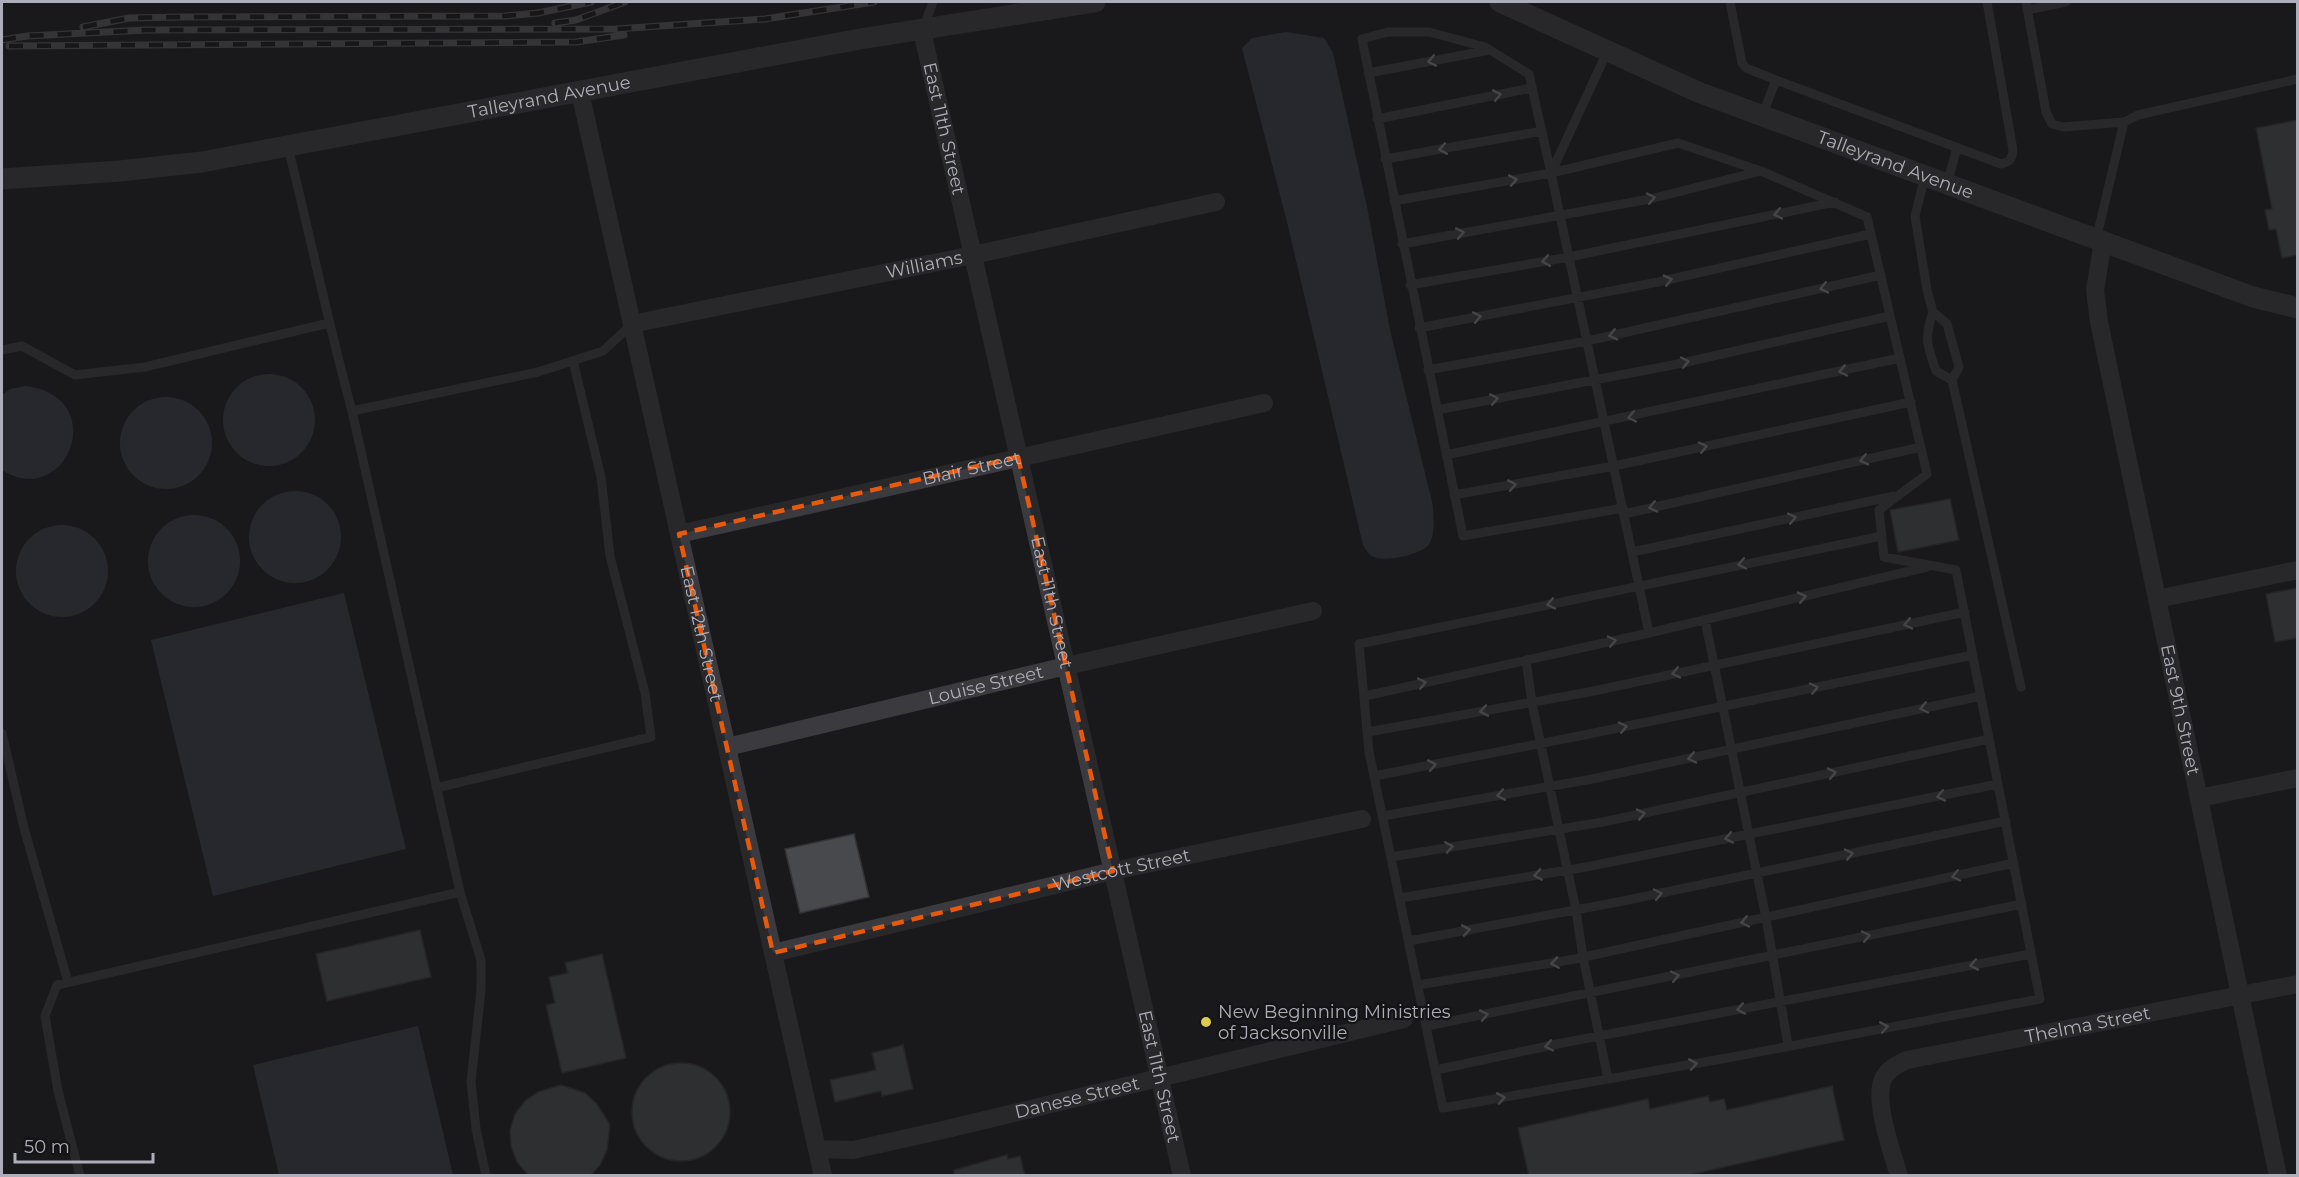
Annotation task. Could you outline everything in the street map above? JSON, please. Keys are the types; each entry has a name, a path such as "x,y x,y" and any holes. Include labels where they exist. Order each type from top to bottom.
{"street":[{"name":"Talleyrand Avenue","path":"2,179 120,171 190,163 288,147 860,39 1095,2"},
{"name":"Talleyrand Avenue","path":"1500,2 1698,92 1925,176 1946,186 2253,297 2298,308"},
{"name":"East 11th Street","path":"922,31 1182,1176"},
{"name":"East 12th Street","path":"580,92 823,1176"},
{"name":"Williams","path":"632,324 973,255 1216,202"},
{"name":"East 9th Street","path":"2099,241 2095,290 2099,321 2278,1176"},
{"name":"Blair Street","path":"679,534 1264,403"},
{"path":"2157,599 2298,570"},
{"name":"Louise Street","path":"727,747 1066,666 1313,611"},
{"path":"2199,798 2298,778"},
{"name":"Westcott Street","path":"773,953 1113,871 1362,819"},
{"name":"Thelma Street","path":"1899,1176 1881,1109 1880,1093 1884,1078 1894,1067 1907,1060 2241,997 2298,984"},
{"name":"Danese Street","path":"817,1149 853,1149 943,1130 1404,1020"}],"lane":[{"path":"922,31 933,2"},
{"path":"1730,2 1742,63 1746,68 2001,164 2013,158 2013,150 1987,2"},
{"path":"2066,2 2026,6 2046,112 2052,124 2063,127 2124,122 2138,115 2298,79"},
{"path":"1649,633 1623,511 1614,466 1577,297 1561,214 1529,74 1490,50 1429,32 1388,32 1362,39 1410,285 1463,536 1623,511 1921,447"},
{"path":"1368,74 1490,50"},
{"path":"1551,173 1608,50"},
{"path":"1762,116 1776,80"},
{"path":"1377,119 1532,88"},
{"path":"2099,241 2124,122"},
{"path":"1385,159 1542,131"},
{"path":"1394,201 1551,173 1678,143 1761,171 1867,217 1927,474 1878,510 1882,536 1884,557 1956,570 2040,999 1727,1058 1443,1108 1374,776 1359,644 1882,536"},
{"path":"288,147 352,411 460,892 481,960 481,990 471,1082 476,1129 486,1176"},
{"path":"1946,186 1957,147"},
{"path":"1402,244 1650,199 1761,171"},
{"path":"1925,176 1916,216 1927,290 1933,312 1926,333 1929,353 1936,371 1952,380"},
{"path":"1410,285 1569,257 1835,202"},
{"path":"1419,328 1658,282 1871,234"},
{"path":"1428,370 1587,341 1881,275"},
{"path":"1933,312 1947,324 1959,367 1952,380 2021,687"},
{"path":"1437,410 1678,364 1890,316"},
{"path":"2,350 22,346 75,375 145,367 329,323"},
{"path":"352,411 538,372 603,351 632,324"},
{"path":"1446,455 1900,358"},
{"path":"436,788 651,737 645,693 610,556 601,477 573,361"},
{"path":"1454,495 1614,466 1911,402"},
{"path":"1632,552 1898,495"},
{"path":"1365,696 1649,633 1932,566"},
{"path":"1368,732 1532,702 1965,612"},
{"path":"1705,620 1766,918 1788,1045"},
{"path":"1374,776 1973,655"},
{"path":"1526,660 1532,702 1551,786 1557,829 1576,910 1590,994 1608,1079"},
{"path":"1383,816 1551,786 1731,750 1981,696"},
{"path":"2,733 24,828 68,982"},
{"path":"1391,857 1557,829 1740,793 1989,739"},
{"path":"1400,898 1566,871 1998,784"},
{"path":"1409,941 1576,910 2006,821"},
{"path":"1418,985 1583,957 2014,864"},
{"path":"80,1176 58,1092 45,1016 57,985 460,892"},
{"path":"1427,1026 2022,904"},
{"path":"1436,1070 1599,1036 2031,954"}],"highlighted area":[{"path":"1018,457 1113,871 773,953 679,534"}],"shaded area":[{"path":"1286,32 1324,38 1333,53 1367,207 1390,330 1433,506 1433,530 1429,544 1419,552 1402,557 1377,558 1369,554 1363,545 1287,222 1242,48 1252,38"},
{"path":"269,374 287,377 302,387 312,402 315,420 312,438 302,453 287,463 269,466 251,463 236,453 226,438 223,420 226,402 236,387 251,377"},
{"path":"26,386 52,394 68,410 73,428 70,448 60,464 45,476 25,479 2,470 2,395 10,389"},
{"path":"166,397 184,400 199,410 209,425 212,443 209,461 199,476 184,486 166,489 148,486 133,476 123,461 120,443 123,425 133,410 148,400"},
{"path":"295,491 313,494 328,504 338,519 341,537 338,555 328,570 313,580 295,583 277,580 262,570 252,555 249,537 252,519 262,504 277,494"},
{"path":"194,515 212,518 227,528 237,543 240,561 237,579 227,594 212,604 194,607 176,604 161,594 151,579 148,561 151,543 161,528 176,518"},
{"path":"62,525 80,528 95,538 105,553 108,571 105,589 95,604 80,614 62,617 44,614 29,604 19,589 16,571 19,553 29,538 44,528"},
{"path":"344,593 406,849 213,896 151,640"},
{"path":"418,1026 453,1175 279,1175 253,1065"}],"building":[{"path":"2298,120 2298,255 2282,258 2276,229 2269,230 2265,210 2272,209 2256,128"},
{"path":"1950,499 1959,540 1898,552 1890,510"},
{"path":"2298,588 2298,638 2275,642 2266,594"},
{"path":"854,834 869,897 800,913 785,849"},
{"path":"420,930 431,977 327,1001 316,954"},
{"path":"602,954 626,1058 562,1073 546,1005 555,1003 549,977 568,973 565,963"},
{"path":"903,1045 913,1089 882,1096 881,1091 835,1102 830,1080 876,1070 872,1053"},
{"path":"681,1063 700,1067 716,1077 726,1093 730,1112 726,1131 716,1147 700,1157 681,1161 662,1157 646,1147 636,1131 632,1112 636,1093 646,1077 662,1067"},
{"path":"561,1085 585,1093 597,1104 610,1125 607,1150 600,1165 590,1176 529,1176 517,1162 511,1146 510,1130 515,1114 525,1101 538,1092"},
{"path":"1832,1086 1844,1140 1684,1176 1529,1176 1518,1128 1648,1099 1650,1109 1708,1096 1710,1102 1724,1099 1727,1110"},
{"path":"1007,1155 1008,1159 1020,1156 1025,1176 954,1176 954,1170"}],"railway":[{"path":"83,27 129,18 505,16 538,13 591,2"},
{"path":"555,23 576,20 625,2"},
{"path":"2,40 27,36 146,30 616,29 765,19 874,2"},
{"path":"9,46 576,42 624,35"}],"place":[{"name":"New Beginning Ministries of Jacksonville","path":"1206,1022"}]}
